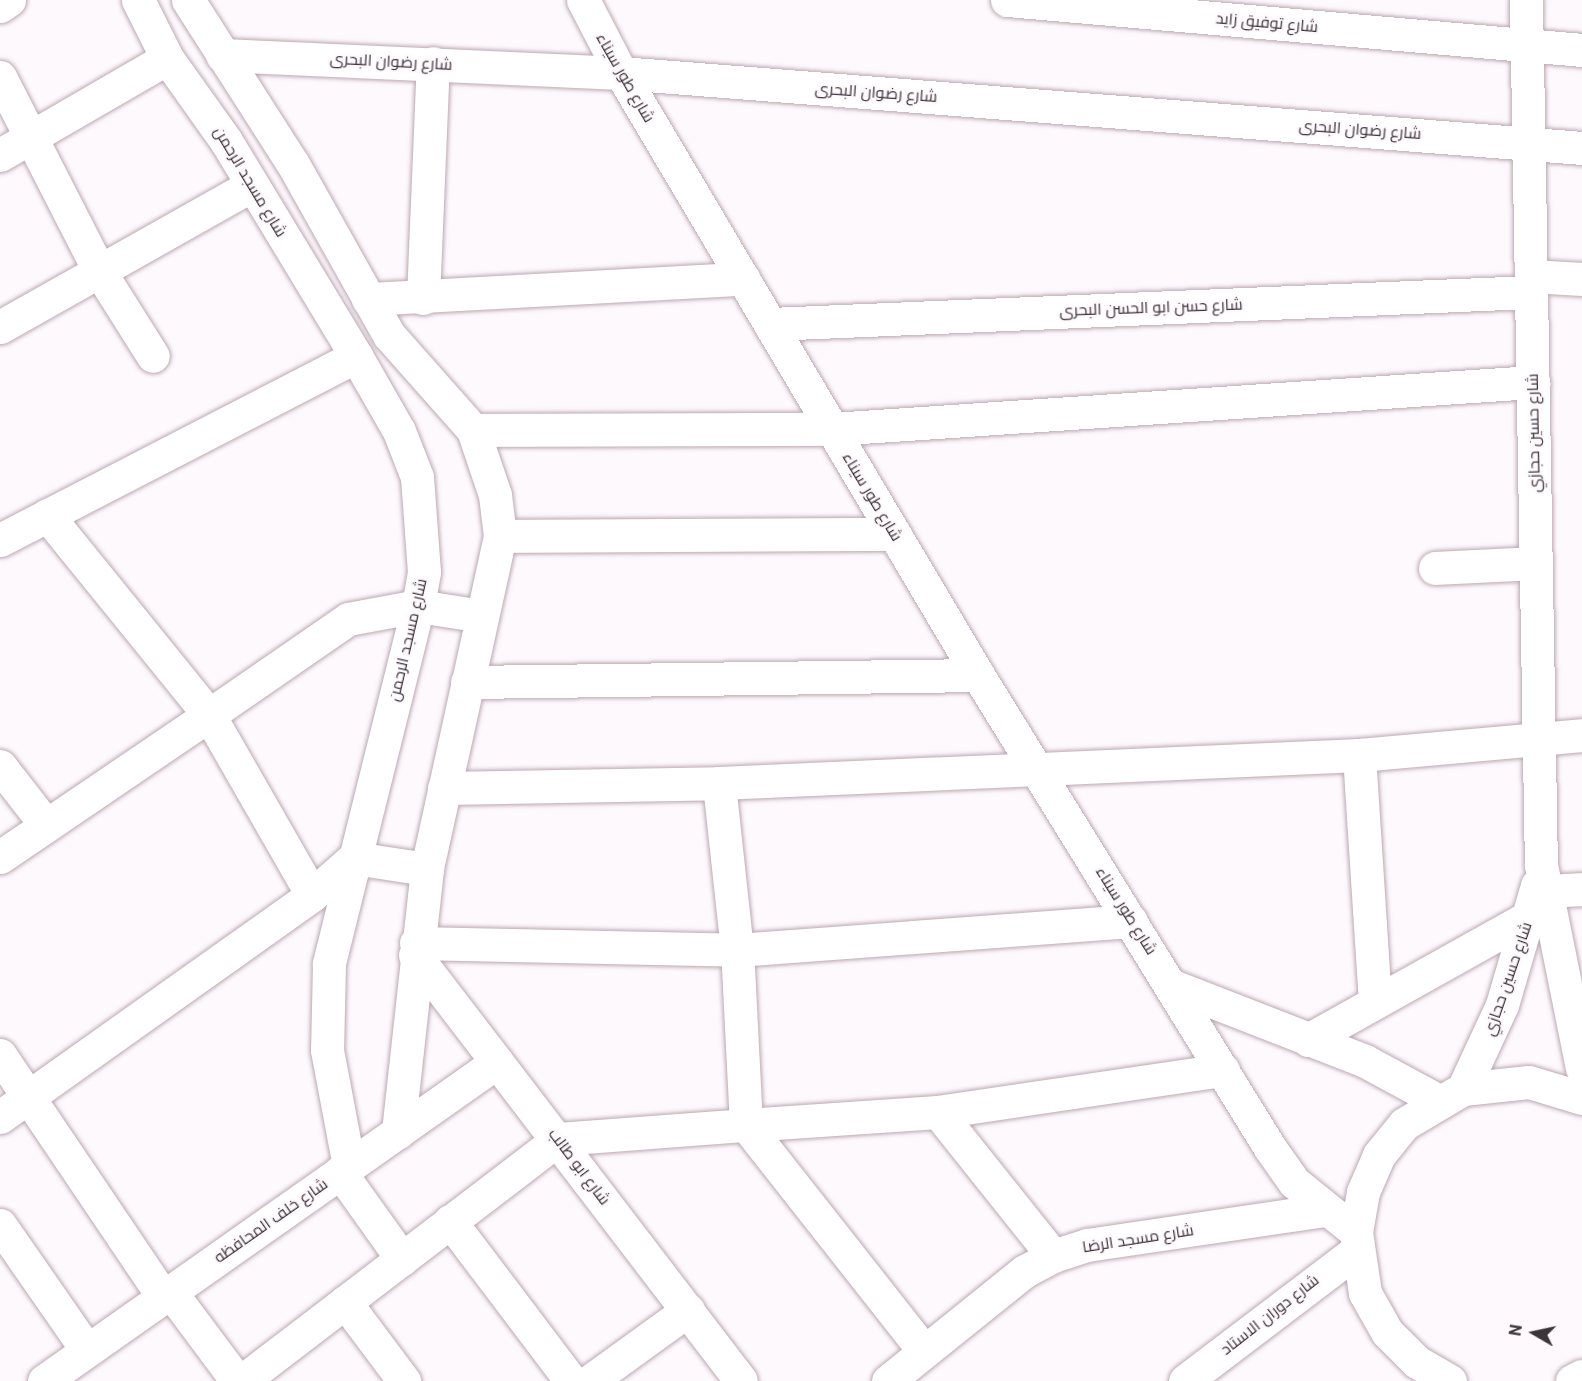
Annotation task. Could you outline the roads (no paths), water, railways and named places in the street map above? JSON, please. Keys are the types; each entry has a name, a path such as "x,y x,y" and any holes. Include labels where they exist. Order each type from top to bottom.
{"street":[{"path":"0,6 9,0"},
{"name":"شارع مسجد الرحمن","path":"138,0 167,58 252,185 356,356 399,431 417,477 424,572 418,606 329,964 325,1008 345,1169"},
{"path":"188,0 293,164 389,335 474,430 487,462 500,536 427,869 416,949 398,1132"},
{"name":"شارع طور سيناء","path":"582,0 621,74 978,675 1282,1165 1356,1242"},
{"name":"شارع توفيق زايد","path":"1007,0 1582,50"},
{"name":"شارع حسين حجازي","path":"1526,0 1539,736 1539,891 1582,1068"},
{"name":"شارع رضوان البحرى","path":"222,55 433,63 621,74 1582,148"},
{"path":"0,155 30,140 167,58"},
{"path":"423,298 433,63"},
{"path":"0,77 30,140 100,272 153,356"},
{"path":"0,327 252,185"},
{"path":"368,299 423,298 744,279"},
{"name":"شارع حسن ابو الحسن البحرى","path":"770,324 1531,284 1582,279"},
{"path":"0,540 356,356"},
{"path":"474,430 832,429 1533,382"},
{"path":"47,515 209,715 312,895"},
{"path":"500,536 894,534"},
{"path":"1435,568 1536,563"},
{"path":"0,857 348,619 418,606 482,616"},
{"path":"467,682 978,675"},
{"path":"444,788 719,783 1359,755 1539,736 1582,735"},
{"path":"1359,755 1375,1000"},
{"path":"0,766 46,825"},
{"path":"719,783 737,950 746,1125 924,1352"},
{"path":"0,1117 312,895 354,858 427,869"},
{"path":"1308,1040 1375,1000 1539,891 1582,889"},
{"name":"شارع حسين حجازي","path":"1450,1094 1502,1005 1539,891"},
{"path":"416,949 737,950 1131,921"},
{"name":"شارع ابو طالب","path":"416,949 498,1062 741,1381"},
{"path":"1173,986 1450,1094"},
{"path":"0,1055 28,1099 167,1294 237,1381"},
{"name":"شارع خلف المحافظه","path":"44,1381 498,1062"},
{"path":"242,1381 558,1139 938,1112 1223,1070"},
{"path":"1450,1381 1417,1362 1387,1332 1365,1293 1356,1242 1363,1192 1379,1155 1404,1124 1450,1094 1529,1082 1582,1098"},
{"path":"938,1112 1053,1256"},
{"path":"345,1169 402,1259"},
{"name":"شارع مسجد الرضا","path":"888,1381 1053,1256 1087,1245 1323,1210"},
{"path":"450,1221 571,1381"},
{"path":"0,1225 87,1350"},
{"name":"شارع دوران الاستاد","path":"1185,1381 1356,1242"},
{"path":"345,1302 404,1381"},
{"path":"590,1381 688,1310"},
{"path":"1572,1381 1582,1376"}]}
